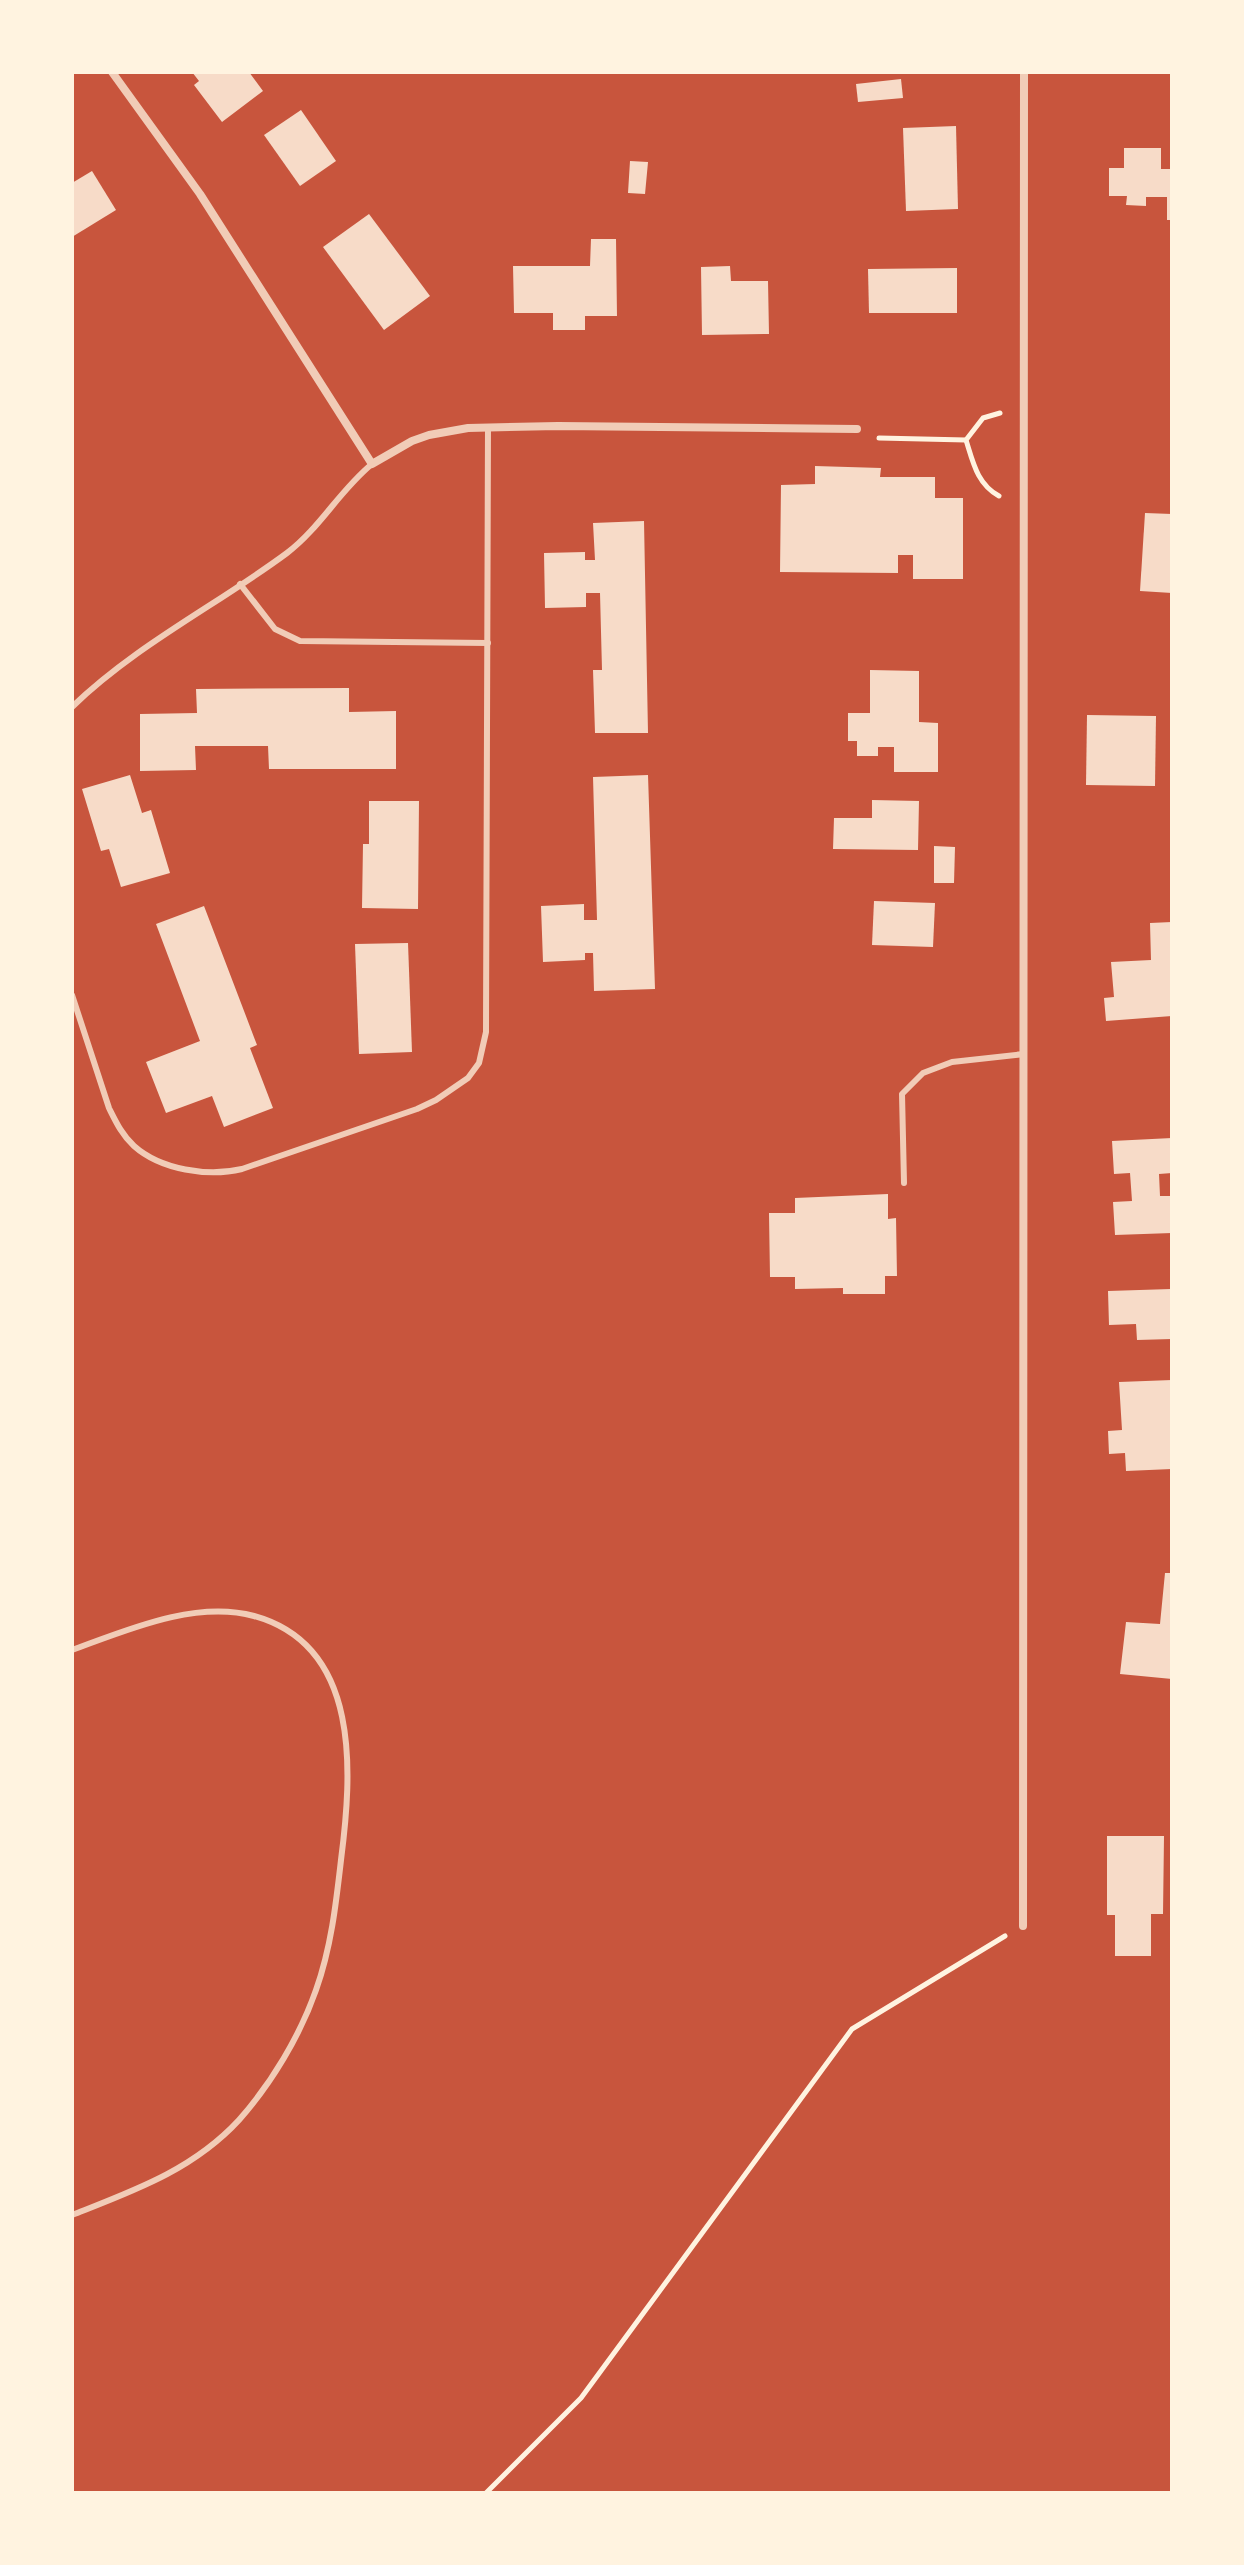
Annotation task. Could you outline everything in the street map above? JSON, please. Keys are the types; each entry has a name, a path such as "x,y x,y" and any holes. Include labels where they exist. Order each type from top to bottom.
{"street":[{"path":"112,72 200,194 372,464 403,445 429,435 488,427 857,429"},
{"path":"1023,1926 1024,72"}],"lane":[{"path":"72,995 117,1124 135,1147 188,1170 225,1173 417,1109 468,1078 479,1063 486,1032 488,427"},
{"path":"72,707 127,662 302,541 356,477 372,464"},
{"path":"240,584 275,629 300,641 488,643"},
{"path":"904,1183 902,1094 923,1073 952,1062 1024,1054"},
{"path":"72,1650 148,1624 207,1612 233,1612 276,1625 306,1644 321,1663 332,1686 346,1736 349,1785 336,1909 328,1949 308,2012 277,2067 239,2119 202,2154 169,2176 72,2215"}],"path":[{"path":"966,440 983,418 991,414 1024,412"},
{"path":"857,429 883,440 966,440"},
{"path":"966,440 978,477 986,488 997,496 1024,498"},
{"path":"486,2493 581,2398 852,2029 1023,1926"}],"building":[{"path":"192,72 249,72 263,91 222,122 194,85 199,81"},
{"path":"901,79 903,98 858,102 856,84"},
{"path":"301,110 336,161 300,186 264,135"},
{"path":"956,126 958,209 906,211 903,128"},
{"path":"1124,148 1161,148 1161,169 1172,169 1172,220 1167,220 1167,197 1146,197 1146,206 1126,205 1127,196 1109,196 1109,168 1124,168"},
{"path":"630,161 648,162 645,194 628,193"},
{"path":"92,171 116,210 72,237 72,183"},
{"path":"369,214 430,296 384,330 323,247"},
{"path":"591,239 616,239 617,316 585,316 585,330 553,330 553,313 514,313 513,266 590,266"},
{"path":"730,266 731,281 768,281 769,334 702,335 701,267"},
{"path":"957,268 957,313 869,313 868,269"},
{"path":"815,466 881,468 880,477 935,477 935,498 963,498 963,579 913,579 913,555 898,555 898,573 780,572 781,485 815,484"},
{"path":"1145,513 1172,514 1172,593 1140,591"},
{"path":"644,521 648,733 595,733 593,670 602,670 600,593 586,593 586,607 545,608 544,553 585,552 585,560 595,560 593,523"},
{"path":"870,670 919,671 919,722 938,723 938,772 894,772 894,747 878,747 878,756 857,756 857,741 848,741 848,713 870,713"},
{"path":"349,688 349,712 396,711 396,769 269,769 268,746 195,746 196,770 140,771 140,714 197,713 196,689"},
{"path":"1087,715 1156,716 1155,786 1086,785"},
{"path":"130,775 142,813 151,810 170,873 121,887 109,849 101,851 82,789"},
{"path":"648,775 655,989 594,991 593,953 585,953 585,960 543,962 541,906 584,904 584,920 597,920 593,777"},
{"path":"872,800 919,801 918,850 833,849 834,818 872,818"},
{"path":"369,801 419,801 418,909 362,908 363,844 369,844"},
{"path":"934,846 955,847 954,883 934,883"},
{"path":"874,901 935,903 933,947 872,945"},
{"path":"204,906 257,1045 250,1048 273,1108 224,1127 212,1096 166,1113 146,1062 200,1041 156,924"},
{"path":"1172,922 1172,1016 1106,1021 1104,998 1114,997 1111,962 1151,960 1150,923"},
{"path":"408,943 412,1052 359,1054 355,944"},
{"path":"1172,1138 1172,1173 1159,1174 1160,1196 1172,1196 1172,1233 1115,1235 1113,1202 1132,1201 1130,1173 1114,1174 1112,1141"},
{"path":"888,1194 888,1219 896,1218 897,1276 885,1276 885,1294 843,1294 843,1288 795,1289 795,1277 770,1277 769,1213 795,1213 795,1198"},
{"path":"1171,1289 1172,1339 1137,1340 1136,1324 1109,1325 1108,1291"},
{"path":"1172,1380 1172,1469 1126,1471 1125,1453 1109,1454 1108,1431 1122,1430 1119,1382"},
{"path":"1165,1573 1172,1573 1172,1679 1120,1674 1126,1622 1160,1624"},
{"path":"1107,1836 1164,1836 1163,1914 1151,1914 1151,1956 1115,1956 1115,1915 1107,1915"}]}
